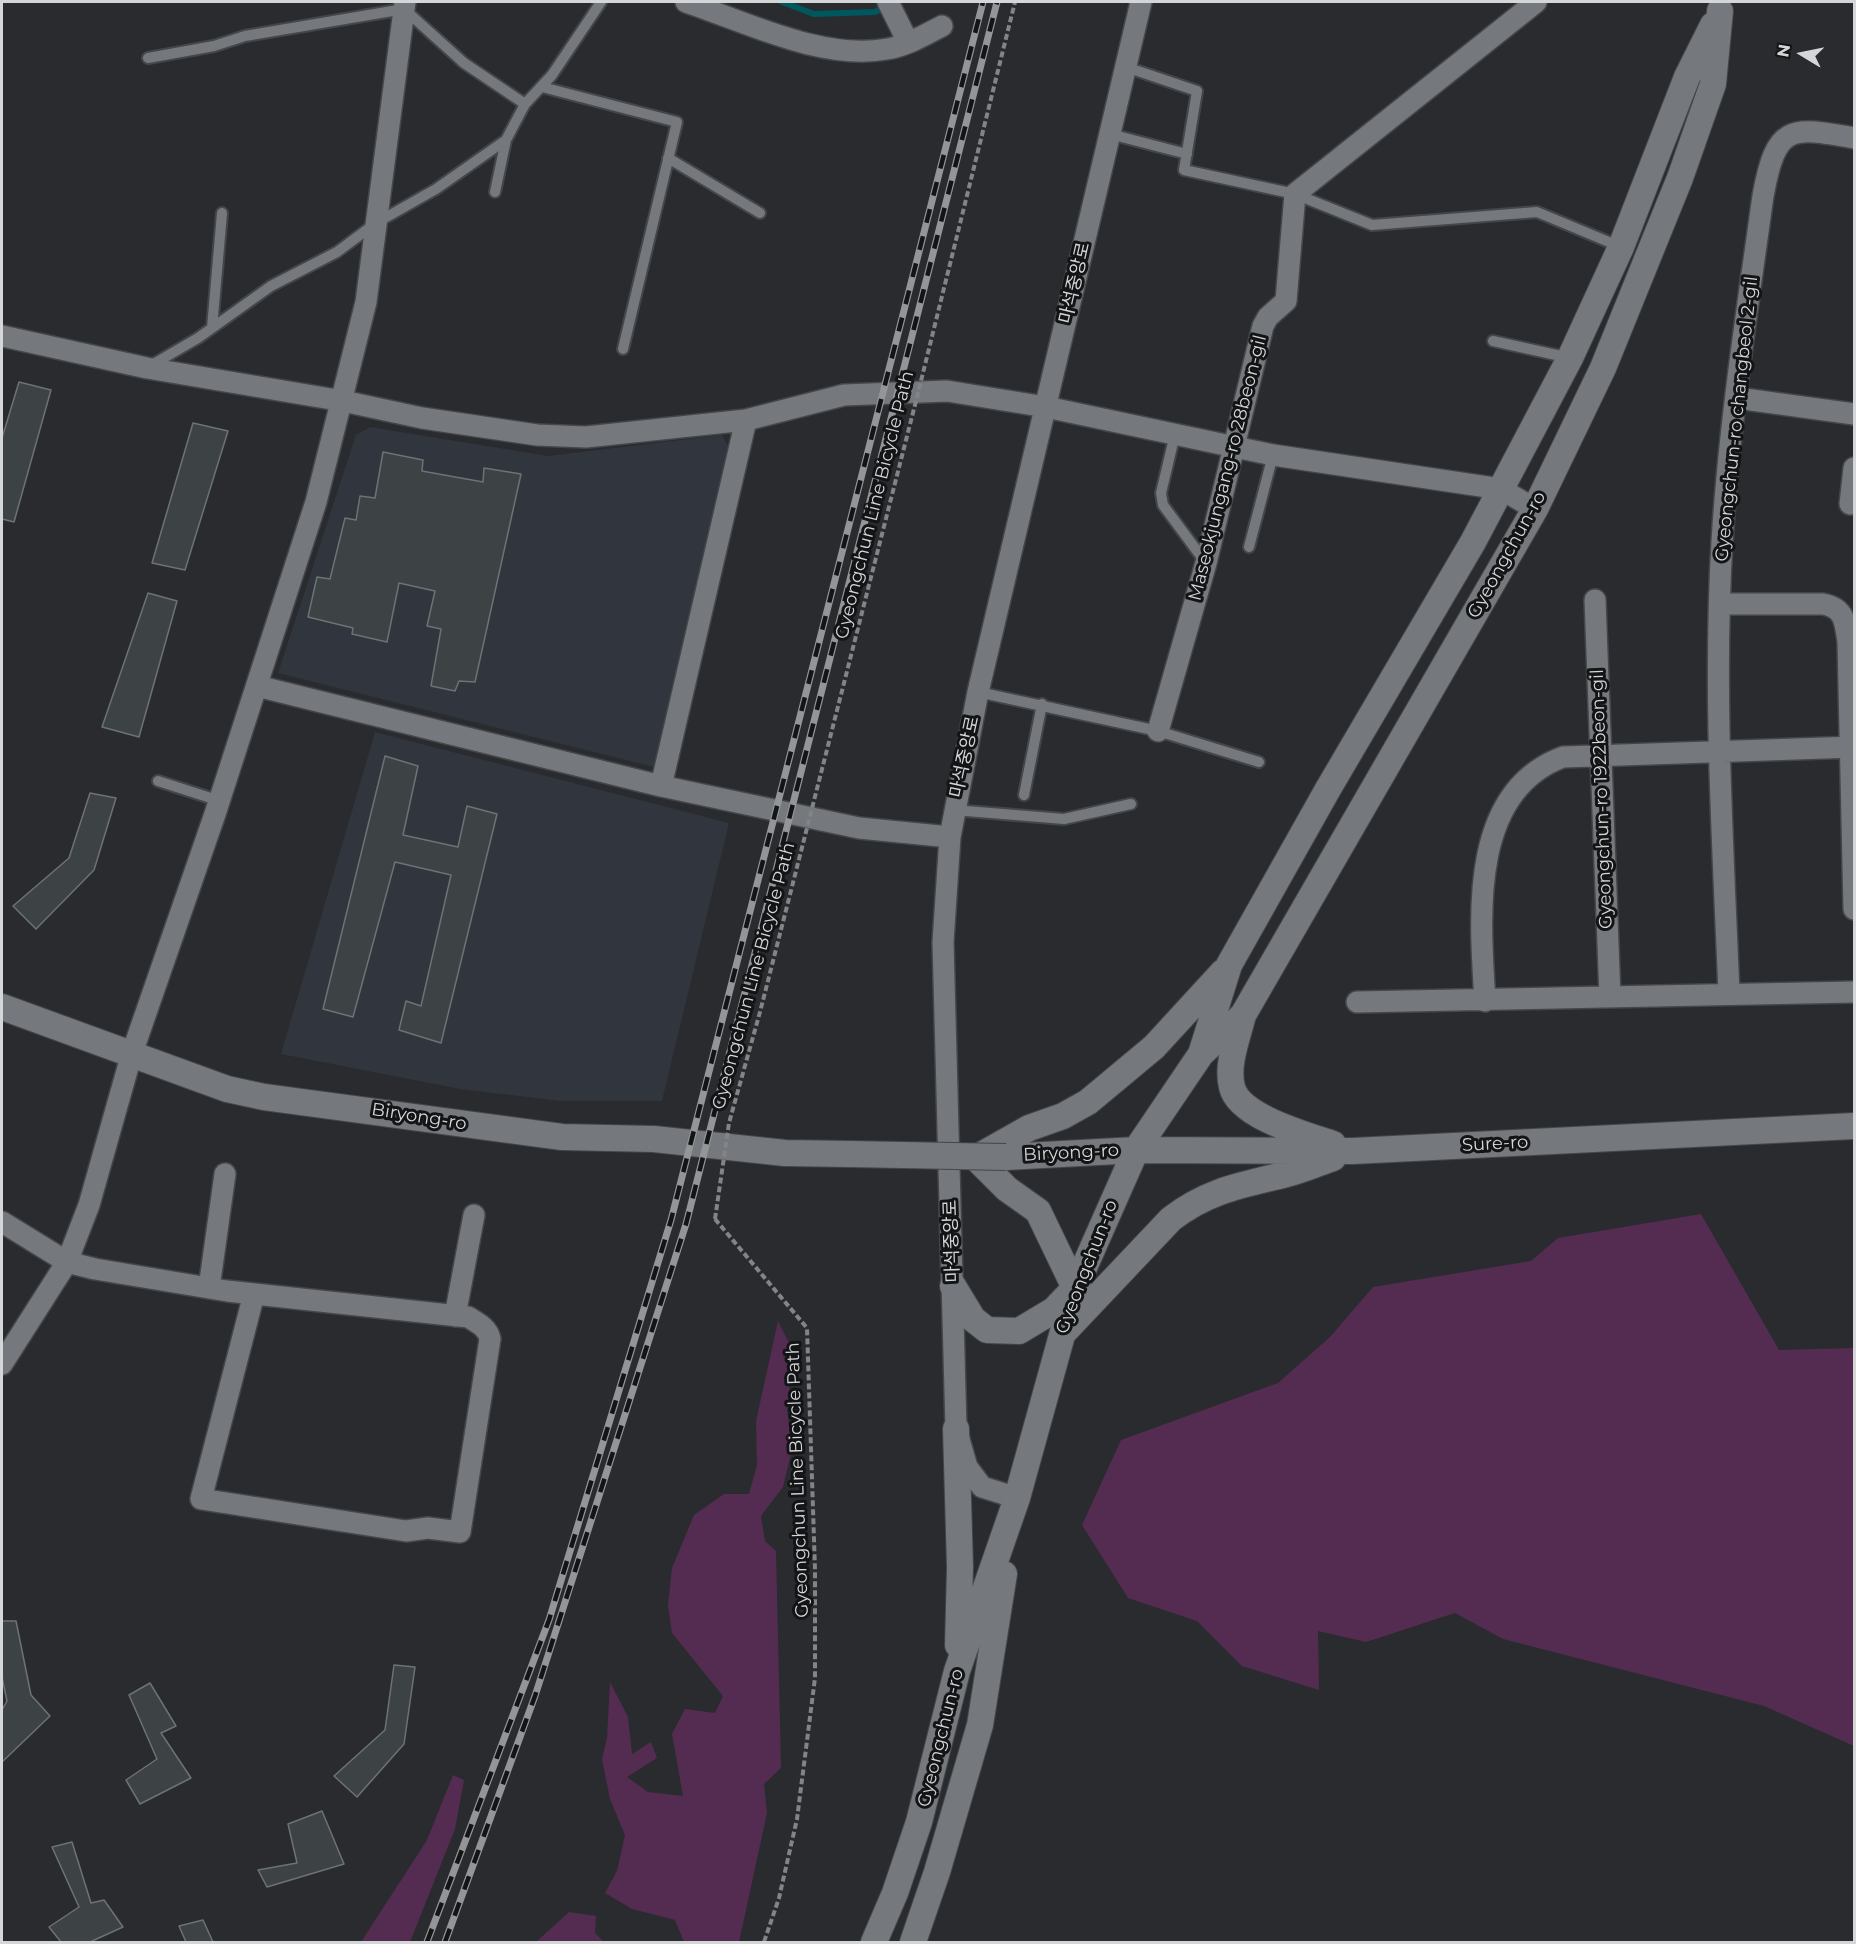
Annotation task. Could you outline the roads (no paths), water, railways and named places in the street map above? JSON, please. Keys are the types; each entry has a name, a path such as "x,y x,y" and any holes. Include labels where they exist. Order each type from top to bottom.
{"street":[{"path":"686,2 833,50 860,52 889,49 903,34 942,26"},
{"path":"888,2 903,34"},
{"name":"마석중앙로","path":"1017,1498 982,1487 967,1467 956,1429 943,942 950,837 978,692 1141,2"},
{"path":"1294,194 1536,2"},
{"path":"2,1364 67,1262 89,1205 132,1053 220,801 315,502 343,401 366,302 404,5"},
{"name":"Gyeongchun-ro","path":"1201,1054 1230,965 1328,789 1473,542 1570,358 1621,247 1687,77 1721,7"},
{"name":"Gyeongchun-ro","path":"874,1942 895,1893 919,1822 957,1671 1017,1498 1075,1288 1136,1150 1201,1054 1243,1015 1535,509 1603,369 1680,178 1713,84 1721,7"},
{"name":"Gyeongchun-ro changbeol 2-gil","path":"1729,994 1721,751 1722,542 1737,398 1763,196 1772,157 1781,141 1804,130 1854,138"},
{"name":"Maseokjungang-ro 28beon-gil","path":"1158,731 1206,563 1263,326 1268,317 1286,301 1294,194"},
{"path":"2,336 147,368 343,401 422,418 537,435 586,437 746,420 844,396 905,391 947,391 1046,406 1273,455 1501,489 1535,509"},
{"path":"1737,398 1854,414"},
{"path":"661,786 746,420"},
{"path":"1850,504 1854,468"},
{"name":"Gyeongchun-ro 1922beon-gil","path":"1595,600 1610,998"},
{"path":"1721,604 1823,604 1836,606 1844,616 1848,642 1852,747 1854,909"},
{"path":"257,686 661,786 859,828 950,837"},
{"path":"1485,1001 1481,939 1484,883 1489,848 1504,805 1522,782 1544,764 1563,757 1852,747"},
{"path":"953,1287 973,1319 987,1330 1019,1330 1054,1310 1075,1288 1038,1211 1007,1189 976,1158 1029,1128 1063,1116 1088,1102 1154,1047 1230,965"},
{"path":"1357,1002 1854,992"},
{"name":"Biryong-ro","path":"2,1007 228,1089 264,1097 562,1137 654,1139 785,1153 976,1158 1136,1150"},
{"path":"1243,1015 1231,1067 1232,1089 1249,1110 1277,1125 1353,1151"},
{"name":"Sure-ro","path":"1136,1150 1353,1151 1854,1126"},
{"path":"1060,1336 1171,1219 1191,1203 1233,1186 1282,1176 1353,1151"},
{"path":"209,1288 225,1174"},
{"path":"455,1316 474,1215"},
{"path":"2,1222 67,1262 95,1269 254,1294 468,1317 489,1333 490,1339 460,1532 428,1528 406,1531 201,1499 254,1294"},
{"path":"956,1429 960,1567 957,1671"},
{"name":"Gyeongchun-ro","path":"913,1942 937,1872 980,1725 1017,1498"}],"lane":[{"path":"495,192 506,140 525,104 552,75 601,2"},
{"path":"148,58 214,46 245,36 404,5 464,63 525,104"},
{"path":"1126,67 1197,91 1184,170 1294,194 1372,225 1538,212 1621,247"},
{"path":"542,87 677,122 623,349"},
{"path":"1110,134 1187,154"},
{"path":"147,368 212,328 271,286 337,252 376,223 436,189 506,140"},
{"path":"668,158 760,213"},
{"path":"212,328 222,213"},
{"path":"1493,341 1570,358"},
{"path":"1175,434 1161,493 1163,505 1206,563"},
{"path":"1249,547 1273,455"},
{"path":"978,692 1042,704 1158,731 1259,762"},
{"path":"1024,795 1042,704"},
{"path":"158,781 220,801"},
{"path":"954,810 1064,819 1131,804"}],"waterway":[{"path":"782,2 814,14 875,12 886,6"}],"railway":[{"path":"427,1942 549,1620 671,1220 983,2"},
{"path":"445,1942 535,1696 686,1224 997,2"}]}
